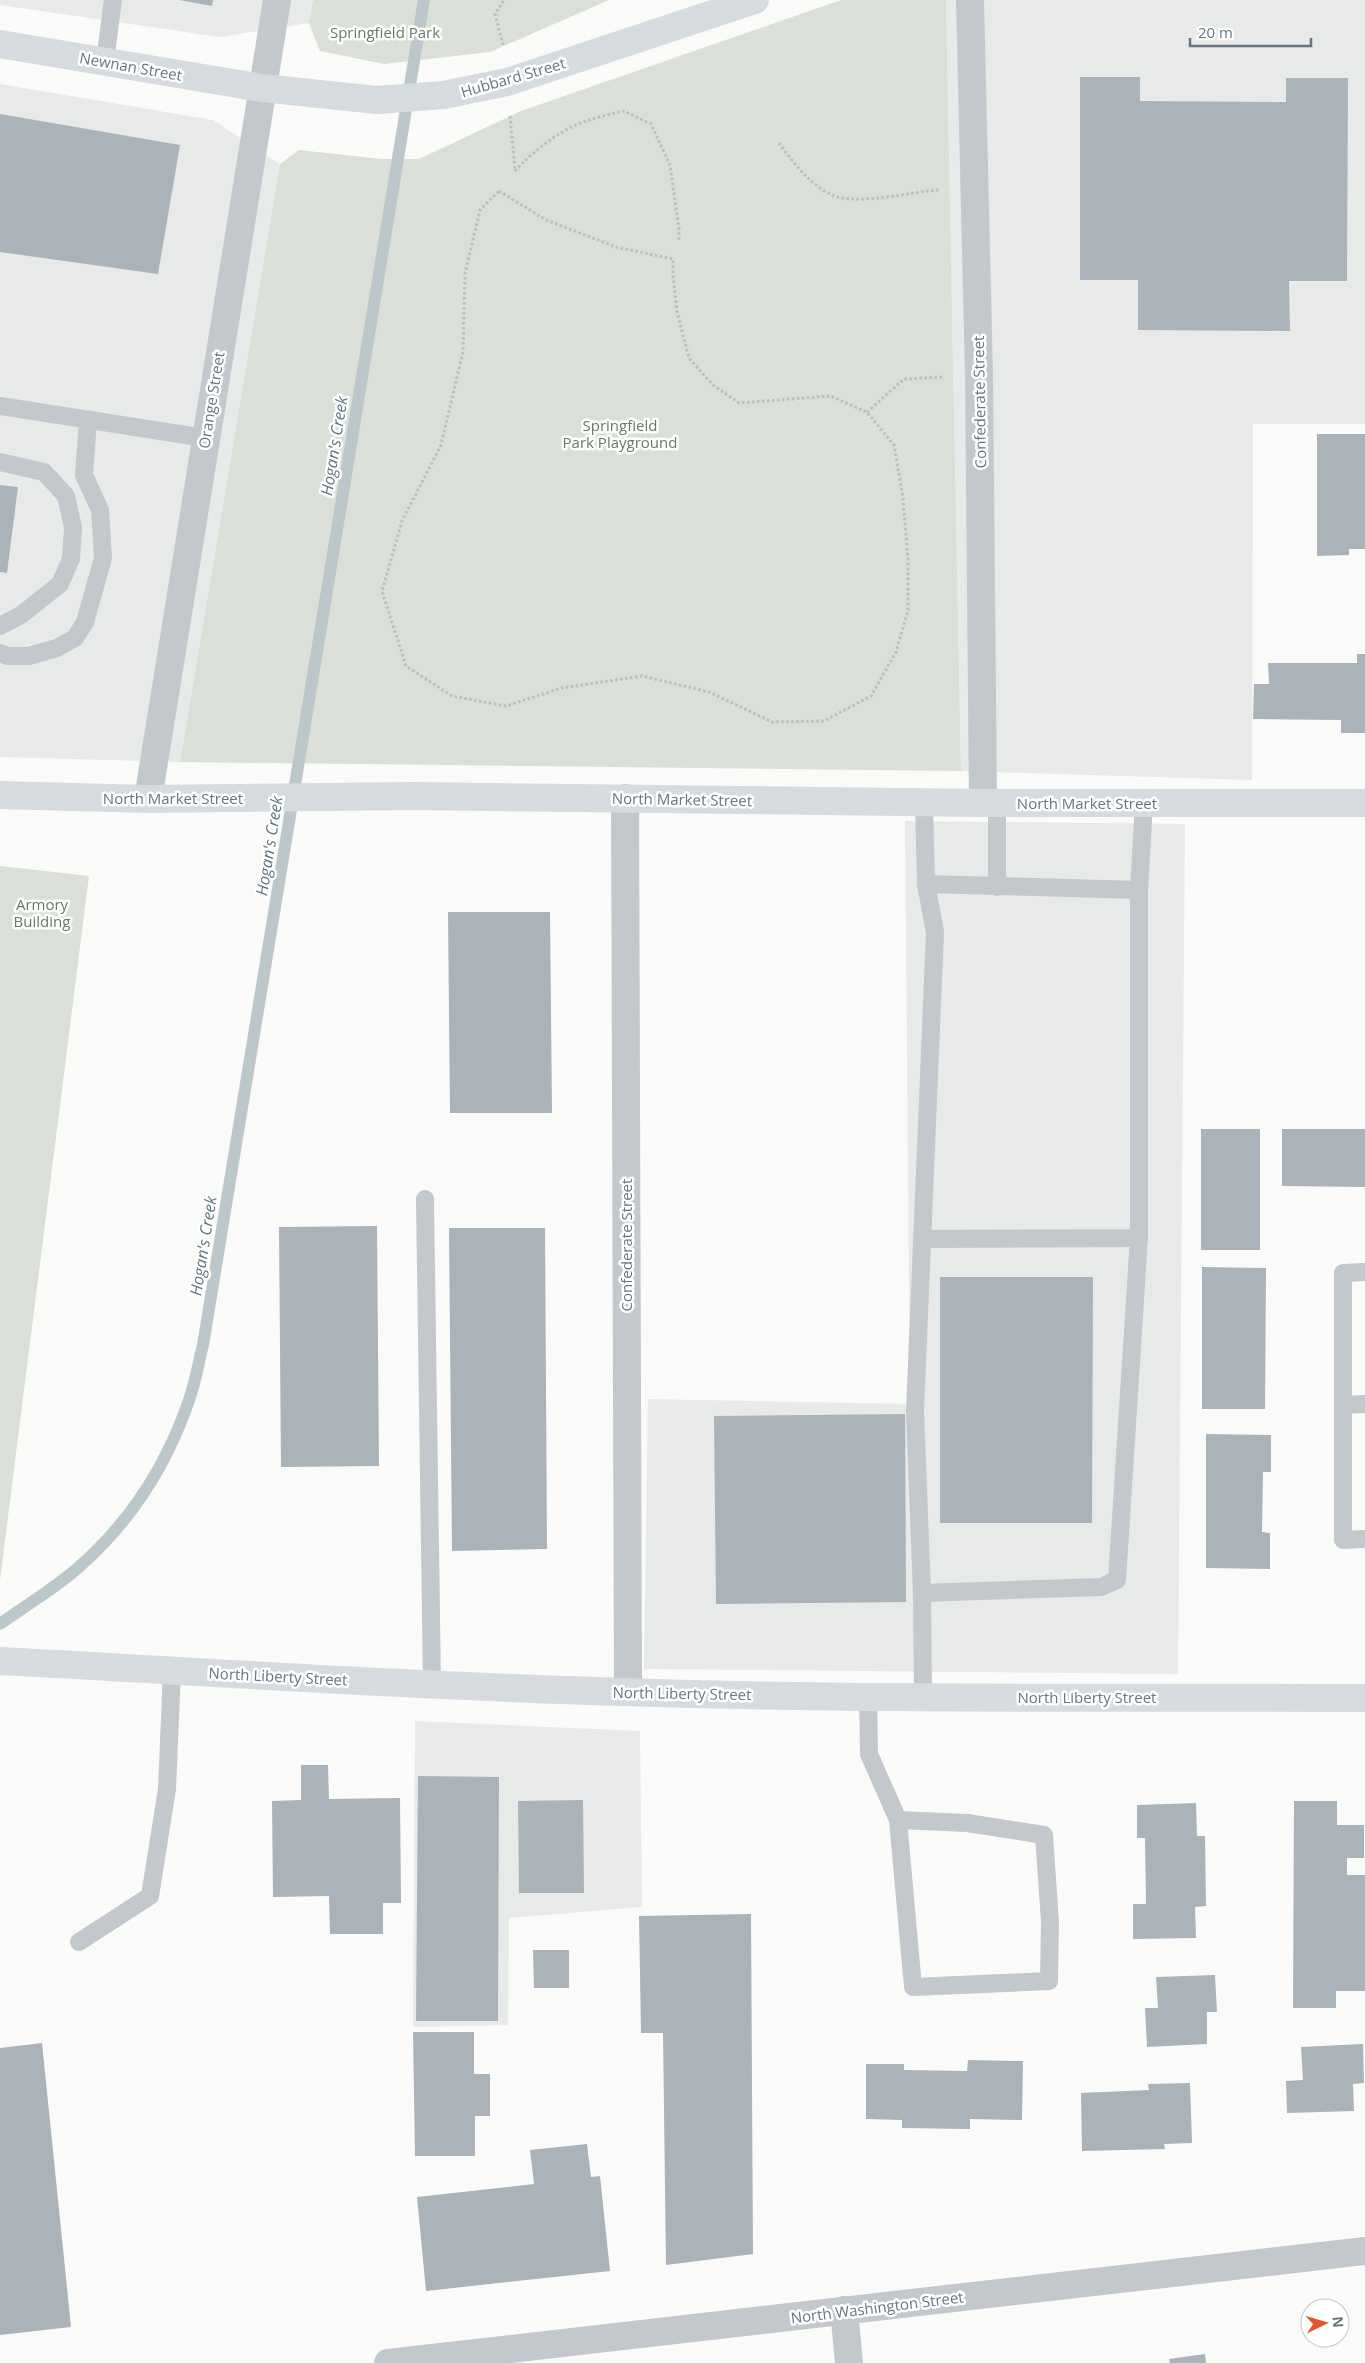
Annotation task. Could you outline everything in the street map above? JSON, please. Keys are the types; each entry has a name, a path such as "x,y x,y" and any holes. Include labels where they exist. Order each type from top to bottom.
{"street":[{"name":"Orange Street","path":"148,799 277,0"},
{"name":"Hubbard Street","path":"262,88 376,100 444,95 506,82 755,0"},
{"name":"Confederate Street","path":"970,0 990,803"},
{"name":"Newnan Street","path":"0,44 262,88"},
{"name":"North Market Street","path":"0,795 148,799 415,796 990,803 1365,803"},
{"name":"Confederate Street","path":"624,798 628,1692"},
{"name":"North Liberty Street","path":"0,1661 432,1685 628,1692 923,1697 1365,1698"},
{"name":"North Washington Street","path":"388,2363 1365,2251"},
{"path":"844,2310 849,2363"}],"lane":[{"path":"105,61 113,0"},
{"path":"0,406 205,438"},
{"path":"0,653 7,656 29,656 57,648 75,638 85,622 103,558 100,510 84,475 88,420"},
{"path":"0,462 44,472 66,496 73,526 71,560 60,584 21,615 0,626"},
{"path":"923,1697 922,1593 915,1411 935,932 926,884 924,802"},
{"path":"990,803 997,886"},
{"path":"922,1593 1101,1587 1118,1580 1139,1238 1139,890 1144,803"},
{"path":"926,884 1139,890"},
{"path":"425,1200 432,1685"},
{"path":"923,1239 1139,1238"},
{"path":"1365,1272 1343,1273 1344,1540 1365,1539"},
{"path":"1343,1405 1365,1404"},
{"path":"79,1942 150,1896 167,1789 172,1670"},
{"path":"868,1696 870,1754 898,1820 914,1987 1049,1982 1050,1922 1044,1835 967,1824 898,1820"}],"path":[{"path":"503,45 495,14 504,0"},
{"path":"510,115 515,171 527,157 564,132 585,121 624,111 651,124 670,165 679,229 678,242"},
{"path":"778,143 809,180 837,197 872,198 896,196 912,191 974,189"},
{"path":"499,191 546,220 616,247 673,259 677,312 689,358 713,385 739,403 830,396 868,412 894,445 903,498 908,560 908,610 896,652 871,696 824,721 772,722 709,692 642,676 562,688 506,706 452,696 406,666 382,592 402,521 441,445 463,352 465,273 469,255 480,210 499,191"},
{"path":"868,412 904,379 979,375"}],"shaded area":[{"path":"0,0 313,0 309,23 220,37 0,5"},
{"path":"946,0 1365,0 1365,424 1253,424 1252,780 961,771"},
{"path":"0,84 213,120 280,164 180,762 0,757"},
{"path":"905,821 1185,824 1178,1674 644,1669 648,1399 910,1404"},
{"path":"415,1721 640,1731 642,1907 509,1918 508,2025 413,2027"}],"green space":[{"name":"Springfield Park","path":"313,0 609,0 490,52 384,64 320,51 309,23"},
{"name":"Springfield Park Playground","path":"841,0 946,0 961,771 180,762 280,164 299,150 381,159 419,159 521,111"},
{"name":"Armory Building","path":"0,866 89,876 0,1580"}],"building":[{"path":"179,0 213,0 212,6"},
{"path":"1080,77 1140,77 1140,101 1286,102 1286,78 1348,78 1347,281 1289,281 1290,331 1138,330 1138,280 1080,280"},
{"path":"0,114 180,145 158,274 0,252"},
{"path":"1317,434 1365,434 1365,549 1349,549 1349,555 1317,556"},
{"path":"0,485 18,487 7,573 0,572"},
{"path":"1357,654 1365,654 1365,733 1341,733 1341,720 1253,719 1254,684 1269,684 1268,663 1357,663"},
{"path":"448,912 550,912 552,1113 450,1113"},
{"path":"1201,1129 1260,1129 1260,1250 1201,1250"},
{"path":"1282,1129 1365,1129 1365,1187 1282,1186"},
{"path":"377,1226 379,1466 281,1467 279,1227"},
{"path":"449,1228 545,1228 547,1549 452,1551"},
{"path":"1202,1267 1266,1268 1265,1409 1202,1409"},
{"path":"940,1277 1093,1277 1092,1523 940,1523"},
{"path":"905,1414 906,1602 716,1604 714,1416"},
{"path":"1206,1434 1271,1435 1271,1472 1263,1472 1262,1532 1270,1533 1270,1569 1206,1568"},
{"path":"301,1765 328,1765 329,1799 400,1798 401,1903 383,1903 383,1934 330,1934 329,1896 273,1897 272,1801 301,1800"},
{"path":"418,1776 499,1777 498,2021 416,2021"},
{"path":"583,1800 584,1893 519,1893 518,1801"},
{"path":"1294,1801 1337,1801 1337,1825 1364,1825 1364,1858 1347,1858 1347,1875 1365,1875 1365,1991 1336,1991 1336,2008 1293,2008"},
{"path":"1196,1803 1197,1836 1205,1836 1206,1906 1195,1907 1196,1938 1133,1939 1133,1904 1146,1904 1145,1838 1137,1838 1137,1805"},
{"path":"751,1914 753,2254 666,2265 663,2033 641,2033 639,1916"},
{"path":"533,1950 569,1950 569,1988 534,1988"},
{"path":"1215,1975 1217,2012 1207,2012 1207,2044 1147,2047 1145,2008 1158,2008 1156,1977"},
{"path":"413,2032 474,2032 474,2074 490,2074 490,2116 475,2116 475,2156 415,2156"},
{"path":"42,2043 71,2327 0,2335 0,2048"},
{"path":"1363,2044 1364,2083 1353,2084 1354,2111 1287,2113 1286,2081 1303,2080 1301,2047"},
{"path":"968,2060 1023,2061 1022,2120 970,2119 970,2129 902,2128 902,2120 866,2119 866,2064 904,2064 904,2070 967,2071"},
{"path":"1190,2083 1192,2143 1164,2144 1165,2149 1082,2151 1081,2093 1149,2090 1148,2084"},
{"path":"587,2144 591,2177 600,2176 610,2271 426,2291 417,2197 534,2184 530,2150"},
{"path":"1205,2354 1206,2363 1170,2363 1169,2359"}],"waterway":[{"name":"Hogan's Creek","path":"0,1624 71,1574 115,1531 144,1492 169,1449 195,1382 203,1345 424,0"}]}
